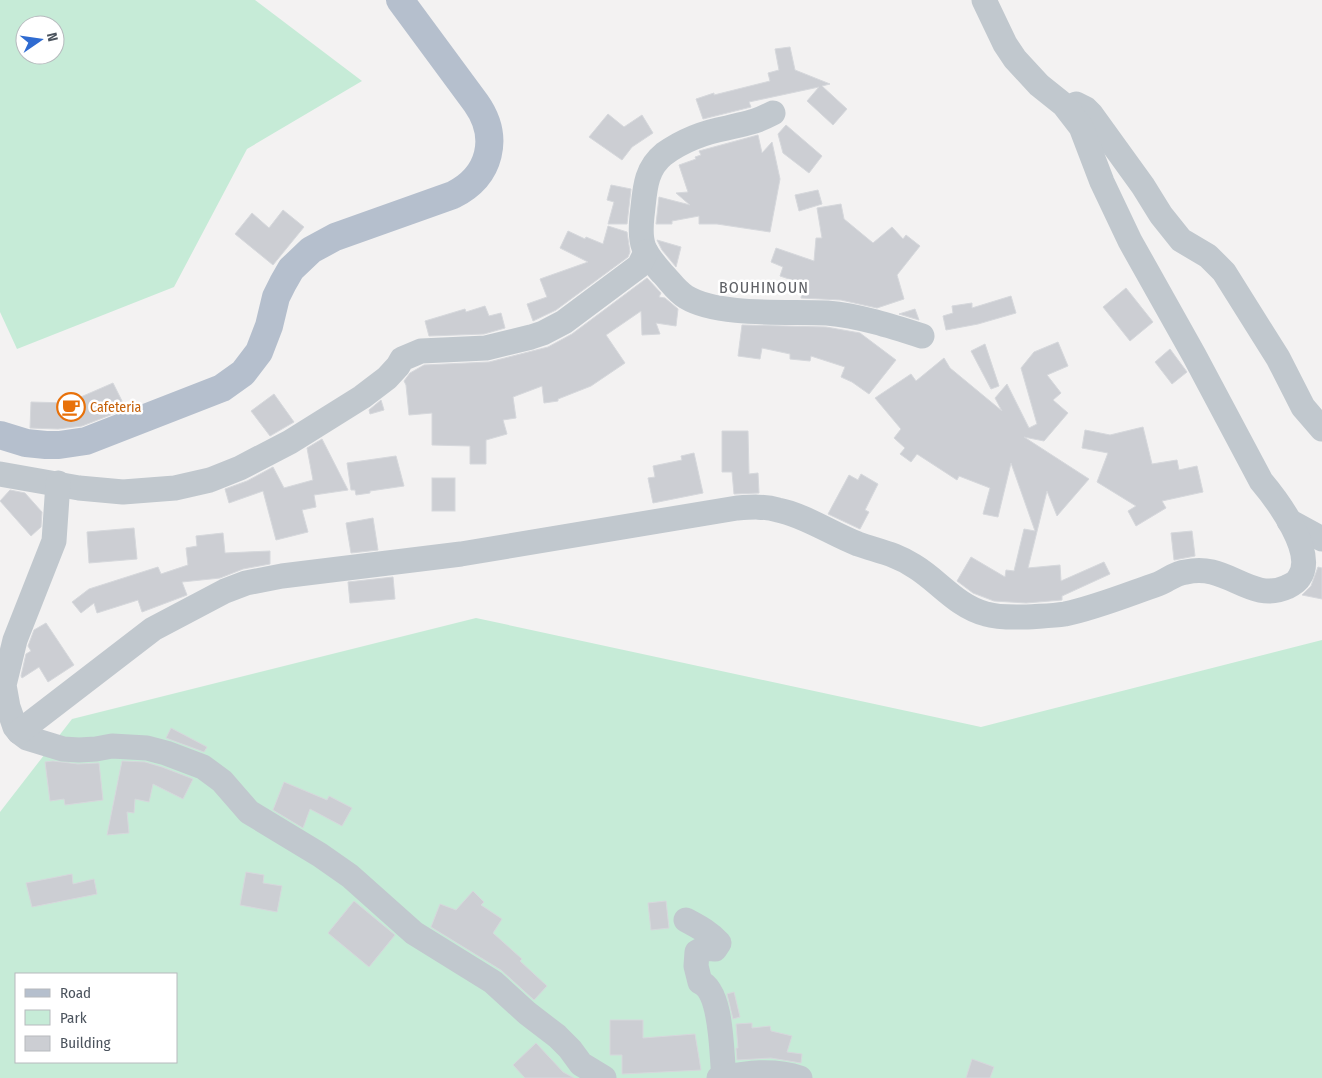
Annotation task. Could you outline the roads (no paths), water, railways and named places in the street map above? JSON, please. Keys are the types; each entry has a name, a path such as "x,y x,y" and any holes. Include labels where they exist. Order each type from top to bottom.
{"main road":[{"path":"0,434 26,443 46,445 86,441 222,388 243,373 259,352 265,340 276,297 283,283 291,270 311,250 334,236 453,195 477,178 489,151 489,135 486,120 476,103 400,0"}],"street":[{"path":"19,732 153,629 225,592 264,579 461,554 753,507 787,512 839,536 889,552 920,570 973,610 999,617 1046,616 1079,610 1162,583 1182,572 1193,570 1214,572 1256,590 1266,592 1284,588 1299,579 1303,568 1302,548 1289,521 1261,481 1194,355 1130,241 1102,182 1081,127 1064,105 1039,85 1015,58 1005,44 984,0"},
{"path":"1064,105 1080,105 1092,114 1181,240 1208,256 1224,272 1278,358 1303,407 1322,429"},
{"path":"773,113 761,120 746,125 728,127 691,139 672,149 657,161 646,180 644,192 640,231 642,244 646,252 676,289 689,299 706,305 754,311 827,313 882,323 922,336"},
{"path":"0,474 101,491 149,491 193,485 226,475 290,442 362,398 387,378 402,359 421,351 486,348 531,337 555,327 639,266 646,252"},
{"path":"58,483 54,541 15,640 4,684 8,707 19,732 28,738 63,749 96,749 112,746 147,748 203,767 222,782 250,812 320,855 350,876 414,933 493,982 557,1036 581,1064 604,1078"},
{"path":"1289,521 1322,539"},
{"path":"686,920 712,934 719,943 715,949 704,948 697,952 696,966 700,982 707,986 712,993 717,1010 722,1078 771,1072 800,1078"}],"place":[{"name":"Cafeteria","path":"71,407"}],"district":[{"name":"BOUHINOUN","path":"764,287"}]}
